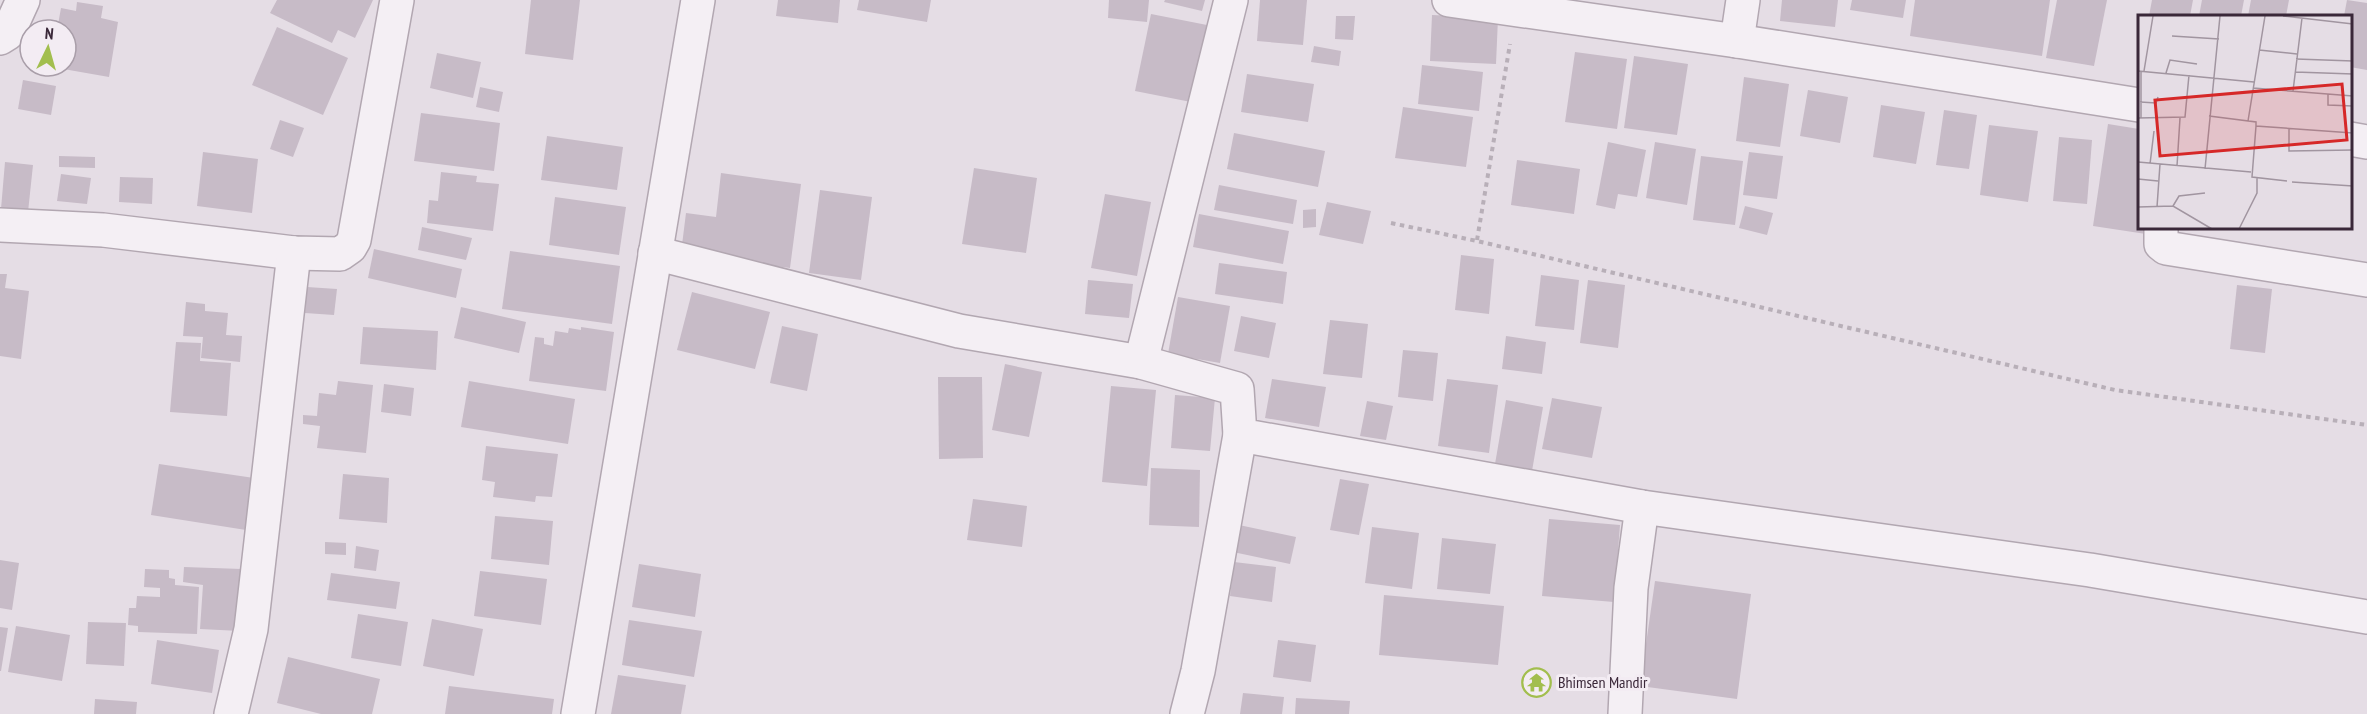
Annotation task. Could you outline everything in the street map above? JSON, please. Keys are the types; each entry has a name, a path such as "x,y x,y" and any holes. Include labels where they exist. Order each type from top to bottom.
{"street":[{"path":"0,38 8,33 23,0"},
{"path":"0,225 103,231 294,253 340,254 350,247 354,240 397,0"},
{"path":"578,714 698,0"},
{"path":"1141,362 1231,0"},
{"path":"1449,0 1737,41 2138,105"},
{"path":"1737,41 1743,0"},
{"path":"2352,139 2367,142"},
{"path":"2161,230 2161,244 2166,248 2367,280"},
{"path":"231,714 251,629 294,253"},
{"path":"654,254 959,331 1141,362 1237,389 1240,435 1198,671 1187,714"},
{"path":"1240,435 1642,507 2090,570 2367,617"},
{"path":"1625,714 1631,588 1642,507"}],"path":[{"path":"1477,240 1516,10"},
{"path":"1391,223 1477,240 2115,390 2367,425"}],"building":[{"path":"277,0 373,0 355,38 338,30 332,43 270,13"},
{"path":"531,0 580,0 573,60 525,54"},
{"path":"778,0 840,0 838,23 776,16"},
{"path":"859,0 931,0 927,22 857,10"},
{"path":"1109,0 1149,0 1147,22 1108,18"},
{"path":"1165,0 1205,0 1202,11 1164,2"},
{"path":"1260,0 1307,0 1303,45 1257,41"},
{"path":"1782,0 1838,0 1835,27 1780,21"},
{"path":"1852,0 1906,0 1903,18 1850,10"},
{"path":"1915,0 2050,0 2042,56 1910,36"},
{"path":"2057,0 2107,0 2094,66 2046,58"},
{"path":"2152,0 2193,0 2190,15 2149,15"},
{"path":"2202,0 2244,0 2241,15 2199,15"},
{"path":"2251,0 2289,0 2286,15 2248,15"},
{"path":"2347,0 2367,3 2367,70 2352,67 2352,15 2344,15"},
{"path":"77,2 103,6 101,18 118,22 109,77 78,72 78,18 59,18 61,8 76,11"},
{"path":"1151,14 1207,25 1191,102 1135,91"},
{"path":"1432,15 1498,18 1496,64 1430,61"},
{"path":"1336,16 1355,16 1353,40 1335,39"},
{"path":"277,27 348,58 323,115 252,85"},
{"path":"1314,46 1341,51 1339,66 1311,62"},
{"path":"1575,52 1627,59 1617,129 1565,122"},
{"path":"437,53 481,62 473,98 430,88"},
{"path":"1634,56 1688,64 1677,135 1624,128"},
{"path":"1422,65 1483,72 1479,111 1418,104"},
{"path":"1247,74 1314,84 1308,122 1241,112"},
{"path":"1744,77 1789,84 1780,147 1736,141"},
{"path":"23,80 56,86 51,115 18,109"},
{"path":"480,87 503,92 499,112 476,107"},
{"path":"1808,90 1848,97 1840,143 1800,136"},
{"path":"1881,105 1925,112 1916,164 1873,157"},
{"path":"1403,107 1473,117 1466,167 1395,158"},
{"path":"1944,110 1977,115 1969,169 1936,165"},
{"path":"421,113 500,123 494,171 414,161"},
{"path":"280,120 304,128 293,157 270,149"},
{"path":"2108,124 2138,129 2138,230 2147,230 2146,234 2093,226"},
{"path":"1989,125 2038,131 2028,202 1980,195"},
{"path":"1234,133 1325,151 1318,187 1227,169"},
{"path":"547,136 623,147 617,190 541,180"},
{"path":"2059,137 2092,140 2087,204 2053,201"},
{"path":"1608,142 1646,150 1637,197 1618,194 1615,209 1596,205"},
{"path":"1655,142 1696,149 1687,205 1646,198"},
{"path":"203,152 258,159 252,213 197,206"},
{"path":"1749,152 1783,156 1777,199 1743,195"},
{"path":"59,156 95,157 95,168 59,167"},
{"path":"1701,156 1743,161 1735,225 1693,220"},
{"path":"1517,160 1580,169 1574,214 1511,205"},
{"path":"5,162 33,165 28,212 1,209"},
{"path":"974,168 1037,178 1026,253 962,244"},
{"path":"441,172 477,176 476,182 499,184 493,231 427,223 429,200 438,201"},
{"path":"721,173 801,184 790,268 681,253 686,213 716,217"},
{"path":"61,174 91,178 87,204 57,201"},
{"path":"120,177 153,178 152,204 119,202"},
{"path":"1219,185 1297,200 1293,224 1214,210"},
{"path":"820,190 872,197 861,280 809,273"},
{"path":"1105,194 1151,202 1137,276 1091,268"},
{"path":"555,197 626,207 619,255 549,245"},
{"path":"1327,202 1371,211 1363,244 1319,235"},
{"path":"1745,206 1773,213 1767,235 1739,228"},
{"path":"1316,209 1316,227 1303,228 1303,210"},
{"path":"1199,214 1289,231 1283,264 1193,247"},
{"path":"422,227 472,238 466,260 418,250"},
{"path":"374,249 462,269 456,298 368,278"},
{"path":"510,251 620,266 612,324 502,309"},
{"path":"1461,255 1494,259 1489,314 1455,310"},
{"path":"1219,263 1287,272 1283,304 1215,294"},
{"path":"0,274 7,274 5,288 29,291 21,359 0,356"},
{"path":"1541,275 1579,280 1574,330 1535,326"},
{"path":"1088,280 1133,284 1129,318 1085,314"},
{"path":"1588,280 1625,285 1618,348 1580,343"},
{"path":"2237,285 2272,289 2265,353 2230,349"},
{"path":"307,287 337,289 334,315 305,313"},
{"path":"692,292 770,312 755,369 677,350"},
{"path":"1178,297 1230,306 1220,363 1168,354"},
{"path":"186,302 205,304 205,311 228,313 226,335 242,336 240,362 201,358 203,337 183,336"},
{"path":"461,307 526,322 519,353 454,338"},
{"path":"1241,316 1276,323 1269,358 1234,351"},
{"path":"1330,320 1368,324 1362,378 1323,374"},
{"path":"782,326 818,334 807,391 770,383"},
{"path":"363,327 438,331 436,370 360,364"},
{"path":"581,327 614,332 606,391 529,381 535,337 544,338 544,344 553,346 555,331 568,333 569,328 581,330"},
{"path":"1506,336 1546,342 1542,374 1502,369"},
{"path":"176,342 201,343 200,361 231,363 227,416 170,412"},
{"path":"1403,350 1438,353 1433,401 1398,397"},
{"path":"1005,364 1042,372 1029,437 992,430"},
{"path":"938,377 982,377 983,458 939,459"},
{"path":"1272,379 1326,387 1319,427 1265,418"},
{"path":"1447,379 1498,385 1489,453 1438,446"},
{"path":"338,381 373,385 366,453 317,448 320,426 303,424 303,415 317,416 319,393 336,395"},
{"path":"469,381 575,399 568,444 461,427"},
{"path":"384,384 414,388 411,416 381,412"},
{"path":"1111,386 1156,390 1147,486 1102,482"},
{"path":"1175,395 1215,398 1210,451 1171,448"},
{"path":"1552,398 1602,407 1592,458 1542,449"},
{"path":"1506,400 1543,407 1532,471 1495,464"},
{"path":"1367,401 1393,406 1386,440 1360,436"},
{"path":"486,446 558,454 552,497 536,496 535,502 493,497 495,482 482,480"},
{"path":"159,464 254,478 246,530 151,515"},
{"path":"1151,468 1200,470 1199,527 1149,525"},
{"path":"343,474 389,478 387,523 339,519"},
{"path":"1340,479 1369,484 1359,535 1330,530"},
{"path":"973,499 1027,506 1022,547 967,540"},
{"path":"495,516 553,521 549,565 491,559"},
{"path":"1549,519 1620,525 1614,602 1542,596"},
{"path":"1239,525 1296,537 1290,564 1233,552"},
{"path":"1372,527 1419,533 1412,589 1365,583"},
{"path":"1442,538 1496,544 1490,594 1437,589"},
{"path":"325,542 346,543 346,555 325,554"},
{"path":"356,546 379,550 376,571 354,568"},
{"path":"0,560 19,563 12,610 0,608"},
{"path":"1234,562 1276,567 1272,602 1230,596"},
{"path":"639,564 701,574 695,617 632,607"},
{"path":"184,567 242,569 240,631 200,629 203,585 183,582"},
{"path":"145,569 169,570 169,578 175,579 175,585 199,587 197,634 138,632 138,626 128,625 129,608 136,608 137,596 160,597 160,588 144,587"},
{"path":"480,571 547,579 541,625 474,616"},
{"path":"331,573 400,582 396,609 327,600"},
{"path":"1655,581 1751,594 1737,699 1640,686"},
{"path":"1384,595 1504,606 1498,665 1379,655"},
{"path":"358,614 408,622 401,666 351,658"},
{"path":"432,619 483,629 474,676 423,666"},
{"path":"629,620 702,631 694,677 622,665"},
{"path":"88,622 126,623 124,666 86,664"},
{"path":"16,626 70,635 62,681 8,672"},
{"path":"0,627 8,628 1,671 0,671"},
{"path":"157,640 219,650 212,693 151,684"},
{"path":"1278,640 1316,645 1311,682 1273,677"},
{"path":"288,657 380,679 372,714 321,714 277,703"},
{"path":"618,675 686,685 681,714 611,714"},
{"path":"449,686 554,699 552,714 445,714"},
{"path":"1243,693 1284,697 1282,714 1240,714"},
{"path":"1296,698 1350,701 1349,714 1295,714"},
{"path":"95,699 137,702 136,714 94,714"}],"place":[{"name":"Bhimsen Mandir","path":"1537,682"}]}
